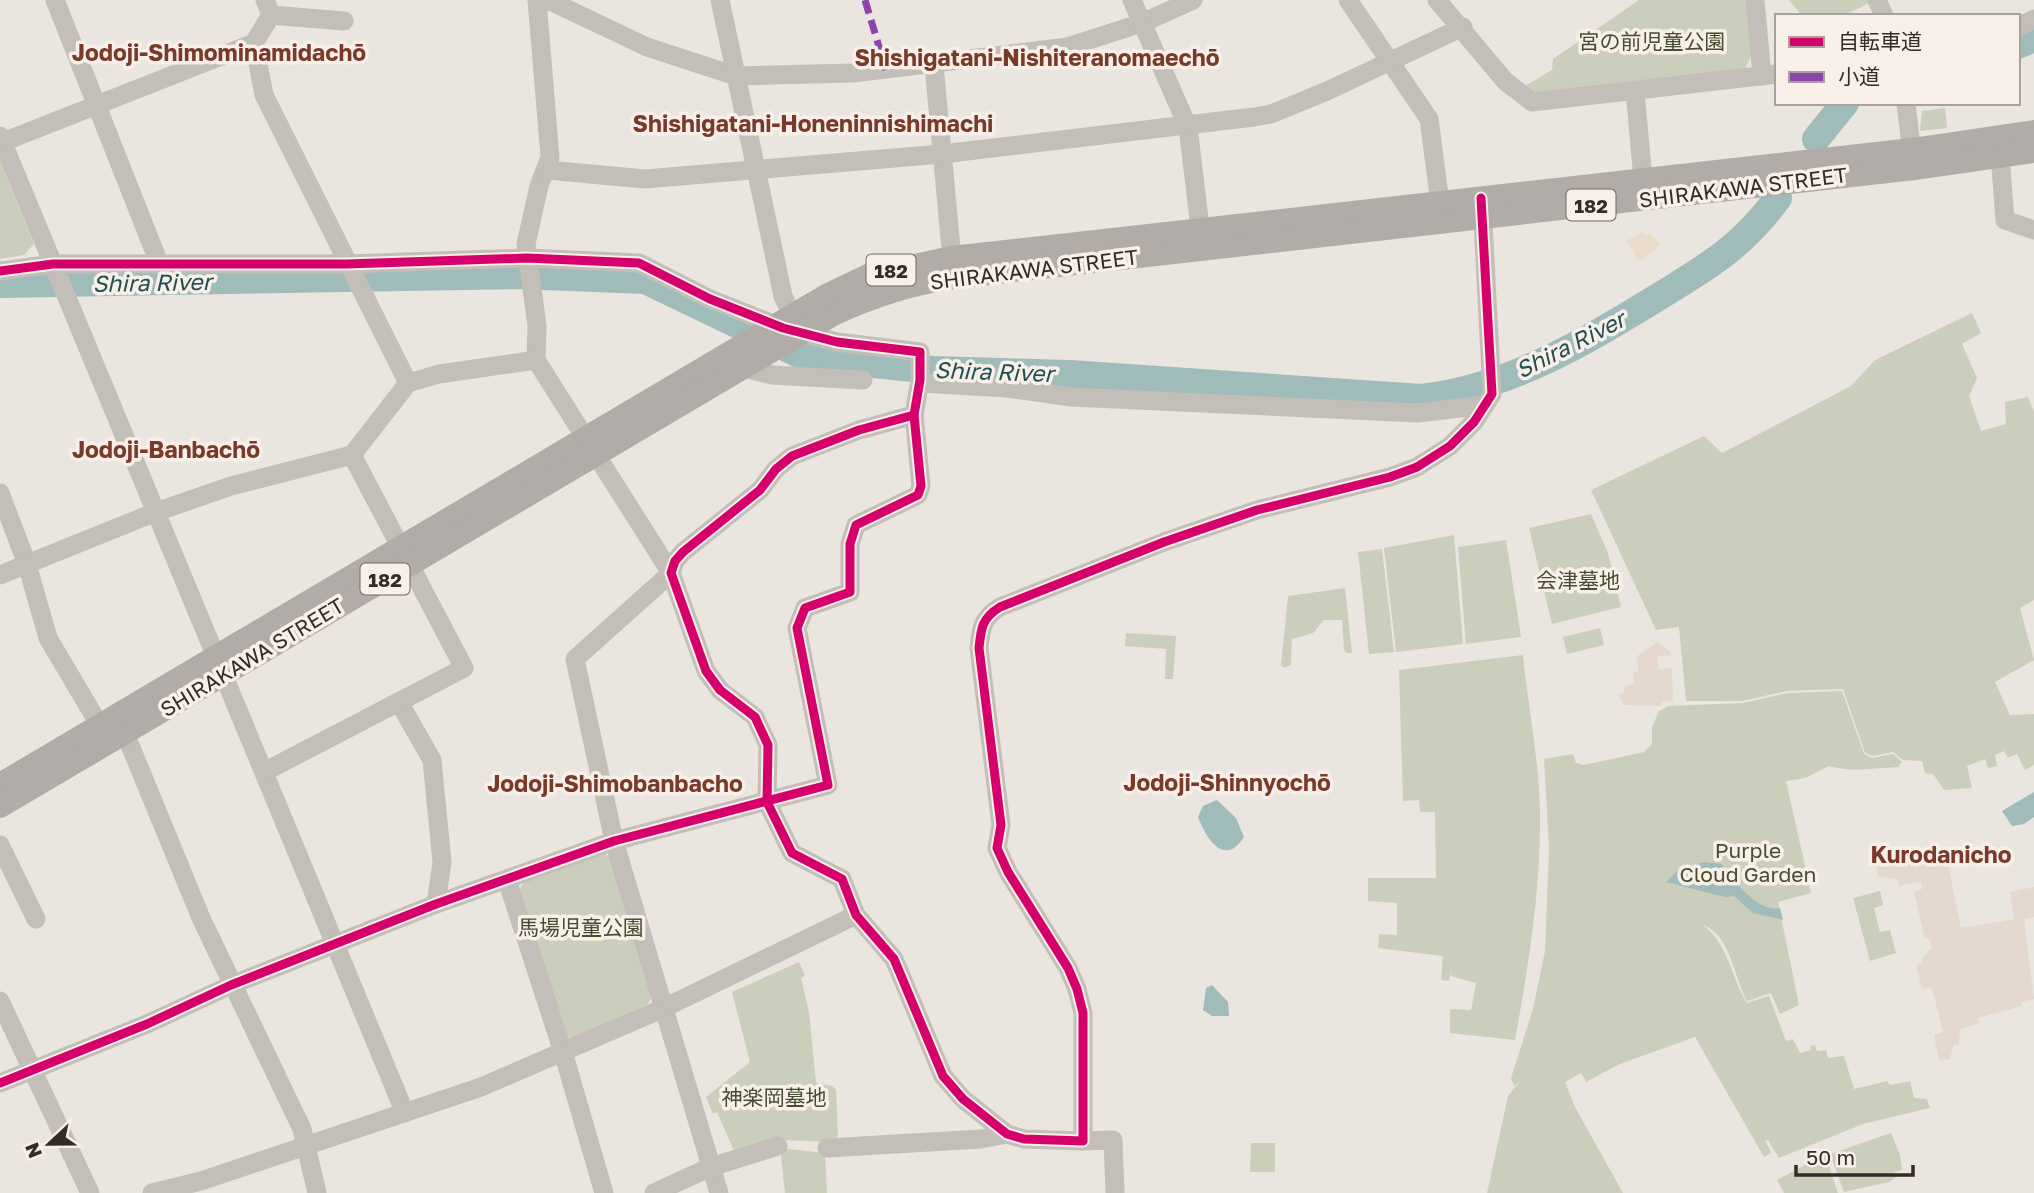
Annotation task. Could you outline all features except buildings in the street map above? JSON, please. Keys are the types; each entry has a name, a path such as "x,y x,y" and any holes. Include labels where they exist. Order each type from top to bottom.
{"main road":[{"name":"SHIRAKAWA STREET","path":"1999,147 2034,132"},
{"name":"SHIRAKAWA STREET","path":"0,785 100,726 219,666 778,334 868,276 1913,159 1999,147 2034,151"},
{"name":"SHIRAKAWA STREET","path":"1202,239 1440,203 1482,208"},
{"name":"SHIRAKAWA STREET","path":"592,445 743,368 778,334"},
{"name":"SHIRAKAWA STREET","path":"0,806 125,733 219,666"}],"street":[{"path":"55,0 159,263"},
{"path":"537,0 547,94 550,158 540,186 526,244 537,326 536,360 671,573 706,671 720,690 755,717 768,745 768,802 792,853 842,878 856,915 894,959 943,1076 962,1099 1007,1134 1024,1139 1113,1140 1115,1193"},
{"path":"548,0 647,47 736,76 853,73 1067,47 1142,23 1193,0"},
{"path":"720,0 783,296 778,334"},
{"path":"1132,0 1188,127 1202,239"},
{"path":"1348,0 1429,119 1440,203"},
{"path":"1437,0 1463,27 1506,81 1532,102 1770,75 1755,0"},
{"path":"345,21 268,8 254,43 264,95 408,383"},
{"path":"547,170 645,179 942,154 1188,127 1271,114 1392,62 1463,27"},
{"path":"254,43 97,105 1,139 405,1113"},
{"path":"934,65 953,268"},
{"path":"1635,92 1644,188"},
{"path":"1906,105 1913,159"},
{"path":"1999,147 2005,220 2016,227 2034,230"},
{"path":"1083,1141 1083,1013 1077,989 1068,968 1020,894 997,848 1001,825 979,648 981,626 987,615 1164,542 1276,504 1338,491 1417,467 1463,434 1489,392 1482,208"},
{"path":"0,271 159,263 352,274 529,271 639,264 778,334 890,351 920,352 920,382 914,415 920,471 918,495 856,526 850,544 850,592 805,608 797,628 828,785 614,841 436,904 231,985 147,1024 0,1083"},
{"path":"0,575 156,512 231,486 352,455 408,383 439,374 536,360"},
{"path":"743,368 772,375 863,380"},
{"path":"920,382 1007,388 1071,397 1393,412 1444,412 1489,392"},
{"path":"719,1193 614,841 575,659 671,573 675,561 683,552 760,490 776,469 792,456 859,430 914,415"},
{"path":"264,772 400,704 464,668 352,455"},
{"path":"0,493 27,564 48,638 100,726 125,733 231,985 302,1129 317,1193"},
{"path":"400,704 432,760 442,862 436,904"},
{"path":"0,845 37,919"},
{"path":"506,880 563,1052 604,1193"},
{"path":"152,1193 203,1187 306,1146 481,1087 664,1008 856,915"},
{"path":"0,1000 90,1193"},
{"path":"827,1148 981,1139 1007,1134"},
{"path":"654,1193 711,1167 778,1146"}],"green space":[{"name":"宮の前児童公園","path":"1639,0 1749,0 1753,52 1744,71 1540,95 1523,87 1552,70 1553,59"},
{"path":"1789,0 1872,2 1846,14 1800,14"},
{"path":"1945,108 1947,128 1920,131 1922,111"},
{"path":"0,161 34,244 24,255 0,259"},
{"path":"1972,313 1981,333 1962,344 1977,378 1969,396 1981,431 2006,424 2005,402 2028,397 2034,412 2034,600 2020,608 2034,660 1995,682 2010,715 2034,714 2034,765 2025,770 2017,754 2008,758 2004,751 1995,755 1997,766 1988,768 1985,759 1967,766 1972,788 1944,790 1933,774 1925,773 1922,761 1903,760 1893,752 1873,756 1865,753 1843,689 1787,691 1742,701 1686,701 1679,627 1656,630 1591,490 1704,436 1722,453 1851,386 1875,360"},
{"name":"会津墓地","path":"1591,514 1608,553 1621,607 1552,624 1529,528"},
{"path":"1454,535 1463,644 1396,652 1384,548"},
{"path":"1506,540 1521,637 1466,644 1458,547"},
{"path":"1382,549 1394,652 1369,654 1358,552"},
{"path":"1345,588 1352,653 1346,653 1344,649 1342,620 1324,620 1313,633 1292,639 1291,665 1284,668 1281,665 1288,596"},
{"path":"1600,628 1604,645 1567,654 1563,637"},
{"path":"1126,633 1176,636 1173,679 1165,679 1166,649 1125,646"},
{"path":"1523,655 1538,772 1540,839 1533,926 1515,1040 1450,1033 1450,1009 1471,1010 1476,983 1451,976 1452,969 1449,981 1441,980 1443,956 1378,948 1379,934 1397,935 1397,903 1368,901 1368,878 1436,878 1435,812 1420,812 1419,800 1403,801 1399,670"},
{"name":"Purple Cloud Garden","path":"1842,691 1864,754 1872,758 1893,754 1902,762 1898,767 1864,770 1829,766 1805,778 1786,781 1811,893 1778,902 1799,1005 1780,1014 1771,993 1747,1001 1726,947 1712,930 1703,925 1719,942 1747,1003 1769,996 1786,1041 1793,1039 1800,1053 1811,1050 1810,1046 1815,1045 1817,1051 1826,1050 1828,1058 1844,1056 1854,1089 1887,1081 1890,1085 1910,1081 1914,1098 1927,1099 1930,1108 1863,1124 1779,1158 1768,1140 1765,1140 1771,1153 1764,1157 1695,1037 1620,1064 1586,1082 1581,1073 1565,1082 1575,1107 1623,1193 1487,1193 1508,1096 1519,1082 1514,1086 1511,1078 1533,1009 1545,951 1549,847 1544,759 1573,754 1576,763 1584,765 1644,752 1652,744 1652,727 1659,711 1668,706 1743,703 1788,693"},
{"name":"馬場児童公園","path":"602,852 611,858 652,995 648,1004 573,1040 565,1035 519,891 525,880"},
{"path":"1880,891 1883,905 1874,908 1880,932 1890,930 1896,953 1870,961 1853,898"},
{"name":"神楽岡墓地","path":"799,962 805,976 801,978 809,1012 816,1083 832,1086 836,1090 838,1134 835,1142 779,1140 734,1151 717,1112 713,1114 706,1097 750,1062 732,992"},
{"path":"1891,1133 1900,1155 1902,1170 1895,1172 1896,1177 1889,1182 1844,1192 1830,1154"},
{"path":"1251,1143 1275,1143 1275,1172 1250,1172"},
{"name":"神楽岡墓地","path":"780,1148 825,1153 827,1193 785,1193"},
{"path":"1825,1154 1838,1193 1784,1193 1777,1180"}],"sand":[{"path":"1643,232 1646,236 1650,233 1660,245 1641,261 1636,259 1633,249 1626,241"}],"shaded area":[{"path":"1657,642 1671,652 1671,655 1657,657 1659,669 1672,668 1673,701 1662,702 1661,706 1624,705 1618,695 1623,694 1625,686 1634,684 1633,672 1639,671 1636,657"},
{"path":"1945,850 1961,928 2014,919 2010,892 2034,887 2034,917 2024,919 2034,999 2021,1002 2022,1006 1978,1018 1979,1024 1960,1029 1959,1044 1953,1046 1950,1059 1939,1061 1934,1035 1943,1032 1932,988 1922,989 1916,964 1922,963 1923,957 1932,948 1930,940 1924,936 1914,892 1922,889 1921,882 1899,886 1897,879 1878,877 1876,866"}],"water":[{"path":"2034,792 2034,817 2024,824 2012,826 2002,811"},
{"path":"1217,800 1236,818 1244,837 1230,850 1223,850 1211,841 1198,817 1203,806"},
{"path":"1704,862 1722,864 1755,901 1763,906 1780,908 1783,920 1753,913 1734,896 1725,897 1666,882 1678,870"},
{"path":"1212,985 1228,1002 1229,1016 1212,1016 1203,1010 1206,988"}],"waterway":[{"name":"Shira River","path":"2020,44 2034,38"},
{"name":"Shira River","path":"1816,139 1843,105"},
{"name":"Shira River","path":"0,284 518,275 645,280 805,357 933,370 1070,374 1421,398 1453,393 1514,374 1599,332 1722,256 1750,231 1778,198"}],"marked path":[{"path":"865,0 886,70"}],"cycle path":[{"path":"914,415 859,430 792,456 776,469 760,490 683,552 675,561 671,573 706,671 720,690 755,717 768,745 767,802 792,853 842,879 856,915 894,959 943,1076 963,1099 1007,1134 1024,1139 1083,1141 1083,1013 1077,989 1068,968 1008,872 997,848 1001,825 979,648 984,624 989,615 1000,607 1164,542 1257,510 1390,477 1417,467 1450,446 1474,422 1492,394 1481,198"},
{"path":"0,271 53,264 347,264 527,258 639,263 710,299 783,328 837,342 920,352 920,380 914,415 921,486 918,495 856,525 850,544 850,592 805,608 797,628 828,785 614,841 436,904 231,985 147,1024 0,1083"}],"district":[{"name":"Jodoji-Shimominamidachō","path":"219,52"},
{"name":"Shishigatani-Nishiteranomaechō","path":"1037,57"},
{"name":"Shishigatani-Honeninnishimachi","path":"813,123"},
{"name":"Jodoji-Banbachō","path":"166,449"},
{"name":"Jodoji-Shinnyochō","path":"1227,782"},
{"name":"Jodoji-Shimobanbacho","path":"615,783"},
{"name":"Kurodanicho","path":"1941,854"}]}
